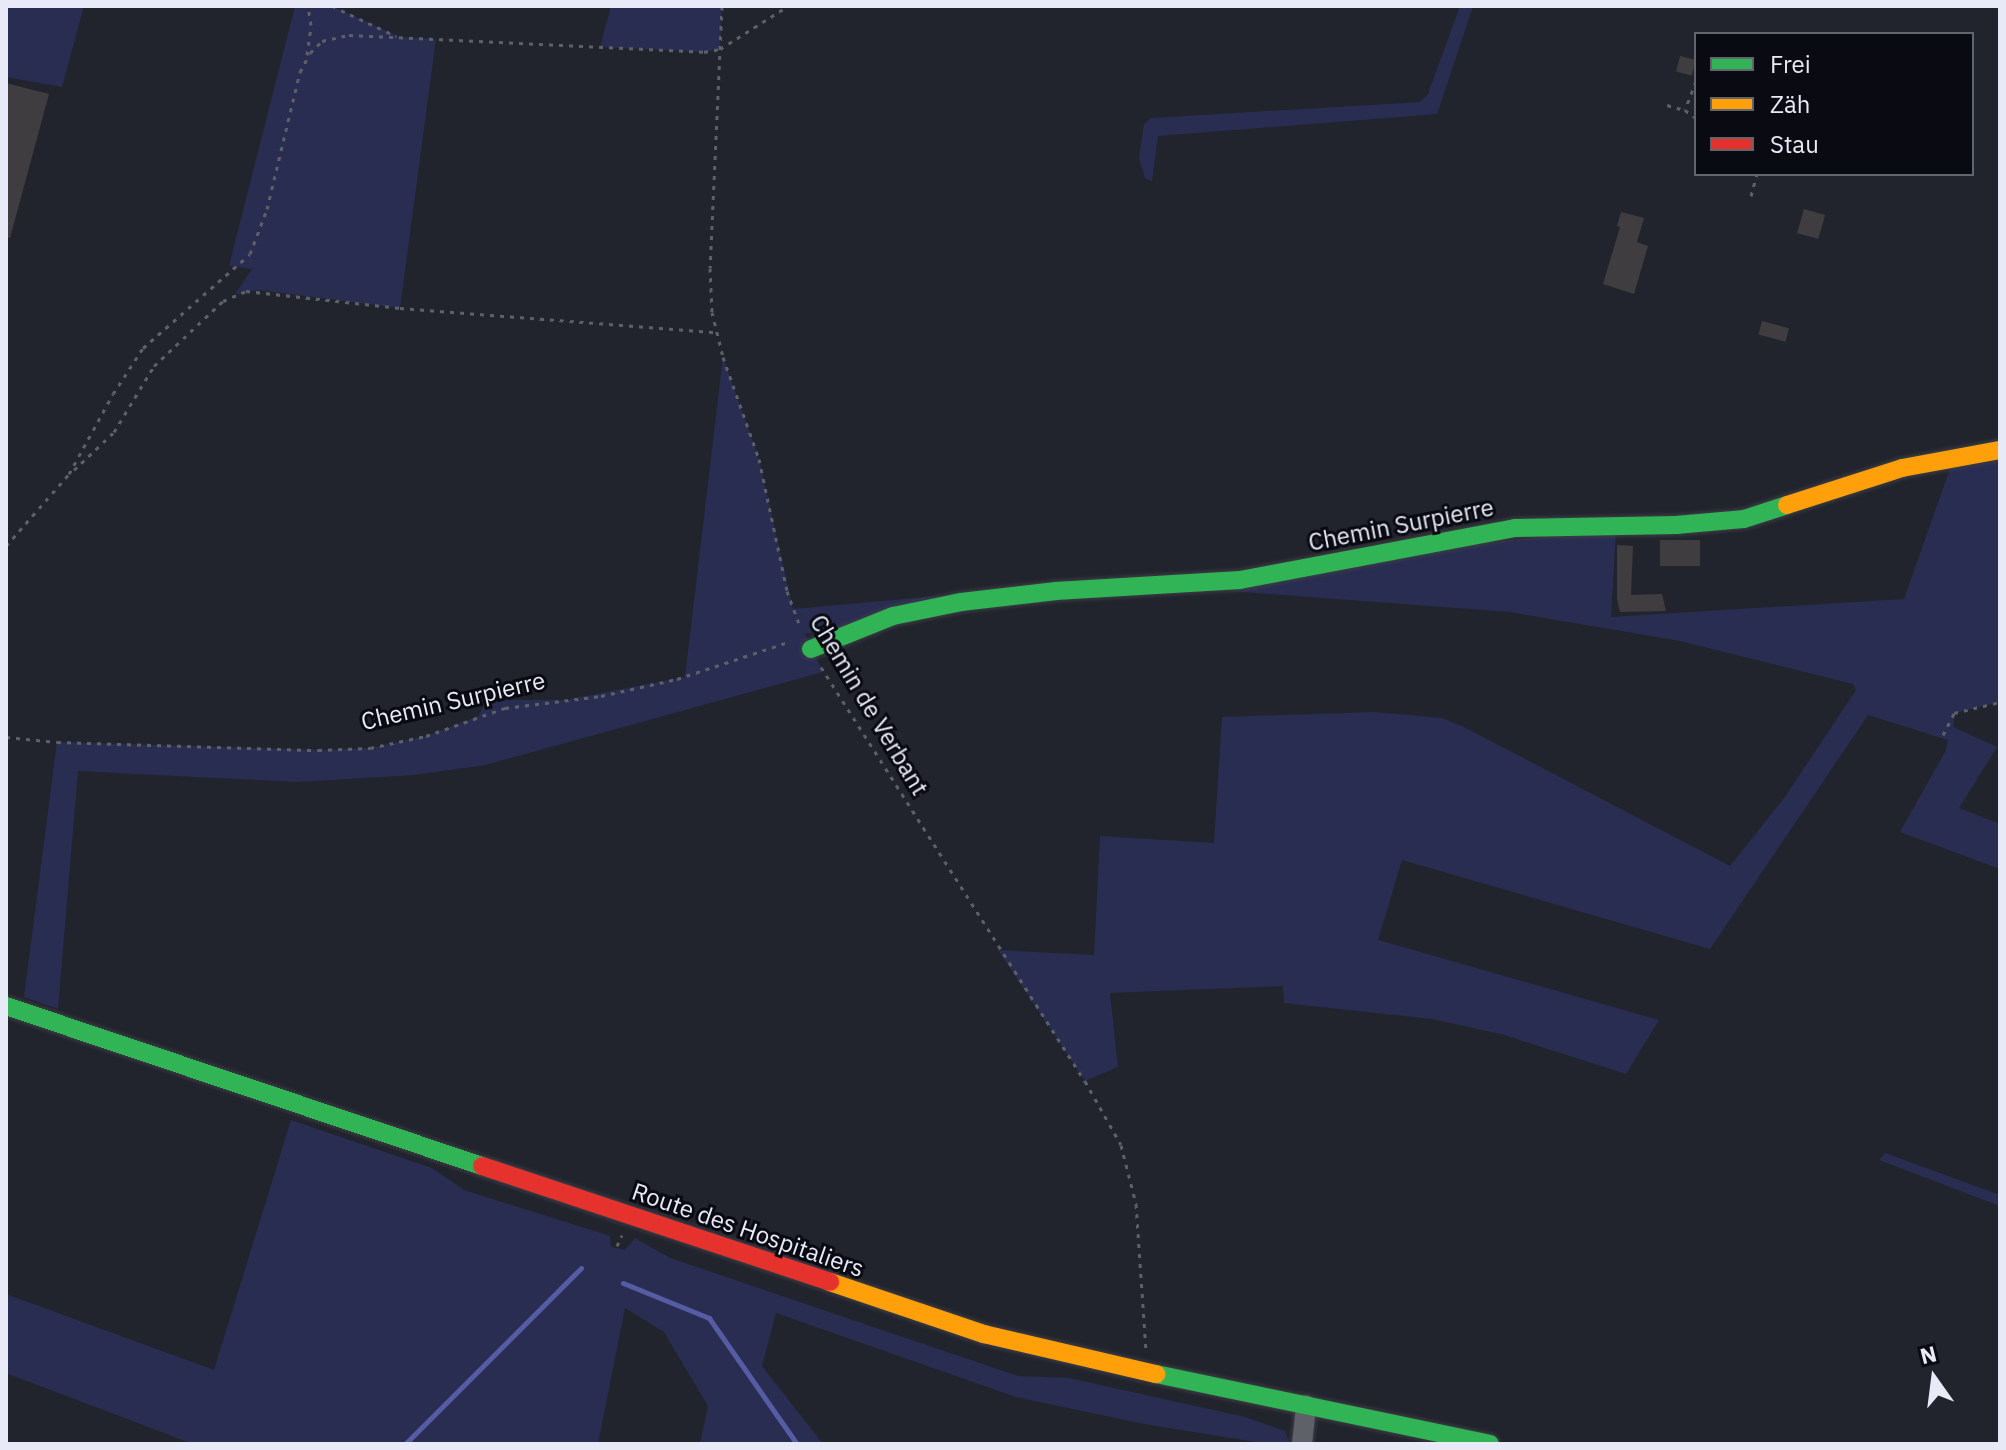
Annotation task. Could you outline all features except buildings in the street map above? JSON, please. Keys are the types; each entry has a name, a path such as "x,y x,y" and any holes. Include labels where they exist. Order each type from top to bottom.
{"street":[{"name":"Chemin Surpierre","path":"811,649 893,616 961,602 1056,591 1240,580 1515,528 1676,525 1744,519 1902,468 2000,450"},
{"name":"Route des Hospitaliers","path":"6,1006 969,1329 1143,1371 1490,1444"},
{"path":"1302,1444 1306,1405"}],"path":[{"path":"69,474 113,394 143,348 236,269 254,246 306,59 311,25 308,6"},
{"path":"332,6 400,37"},
{"name":"Chemin de Verbant","path":"722,6 710,268 715,332 759,459 787,591 811,649 998,950 1085,1081 1121,1145 1129,1169 1138,1222 1147,1339 1143,1371"},
{"path":"306,59 315,46 334,36 704,52 720,49 788,6"},
{"path":"1685,110 1694,86"},
{"path":"1667,105 1685,110 1694,117"},
{"path":"1751,196 1756,176"},
{"path":"6,546 69,474 114,432 154,366 223,301 246,291 414,309 715,332"},
{"name":"Chemin Surpierre","path":"6,737 57,742 318,750 370,748 426,736 505,708 601,696 677,679 791,641"},
{"path":"1943,735 1954,713 2000,702"}],"shaded area":[{"path":"6,6 84,6 62,87 6,77"},
{"path":"295,6 332,6 400,37 436,39 400,308 259,290 235,294 252,269 229,266"},
{"path":"611,6 722,6 720,49 704,52 600,47"},
{"path":"1460,6 1473,6 1437,114 1158,136 1152,181 1145,178 1139,158 1144,124 1151,118 1420,102 1428,94"},
{"path":"723,357 759,459 793,609 960,594 831,631 805,634 823,672 485,765 414,775 298,782 78,771 58,1009 24,997 57,742 318,750 370,748 426,736 479,716 486,700 565,700 685,677"},
{"path":"2000,456 2000,702 1955,713 1953,727 1997,747 1959,808 2000,824 2000,869 1900,832 1946,750 1948,740 1868,715 1710,949 1402,860 1378,940 1659,1020 1626,1074 1501,1034 1432,1019 1284,1003 1283,986 1110,993 1118,1067 1085,1081 998,950 1094,955 1100,836 1214,843 1222,717 1375,712 1441,718 1462,726 1730,866 1785,797 1856,690 1853,684 1680,641 1510,612 1230,591 1392,552 1616,530 1611,617 1904,599 1952,463"},
{"path":"291,1120 432,1168 464,1190 610,1236 611,1247 625,1250 635,1238 670,1258 1018,1376 1069,1378 1245,1417 1285,1431 1290,1444 1268,1444 1144,1424 1016,1397 776,1313 762,1366 823,1444 700,1444 708,1406 664,1332 625,1308 598,1444 193,1444 6,1373 6,1294 214,1370"},
{"path":"1885,1153 2000,1195 2000,1206 1879,1160"}],"waterway":[{"path":"405,1444 581,1268"},
{"path":"623,1283 709,1318 797,1444"}],"traffic: fast":[{"path":"811,649 893,616 961,602 1056,591 1240,580 1515,528 1676,525 1744,519 1787,505"},
{"path":"6,1006 482,1166"},
{"path":"1156,1374 1490,1444"}],"traffic: slow":[{"path":"1787,505 1902,468 2000,450"},
{"path":"830,1282 984,1334 1156,1374"}],"traffic: jam":[{"path":"482,1166 830,1282"}]}
